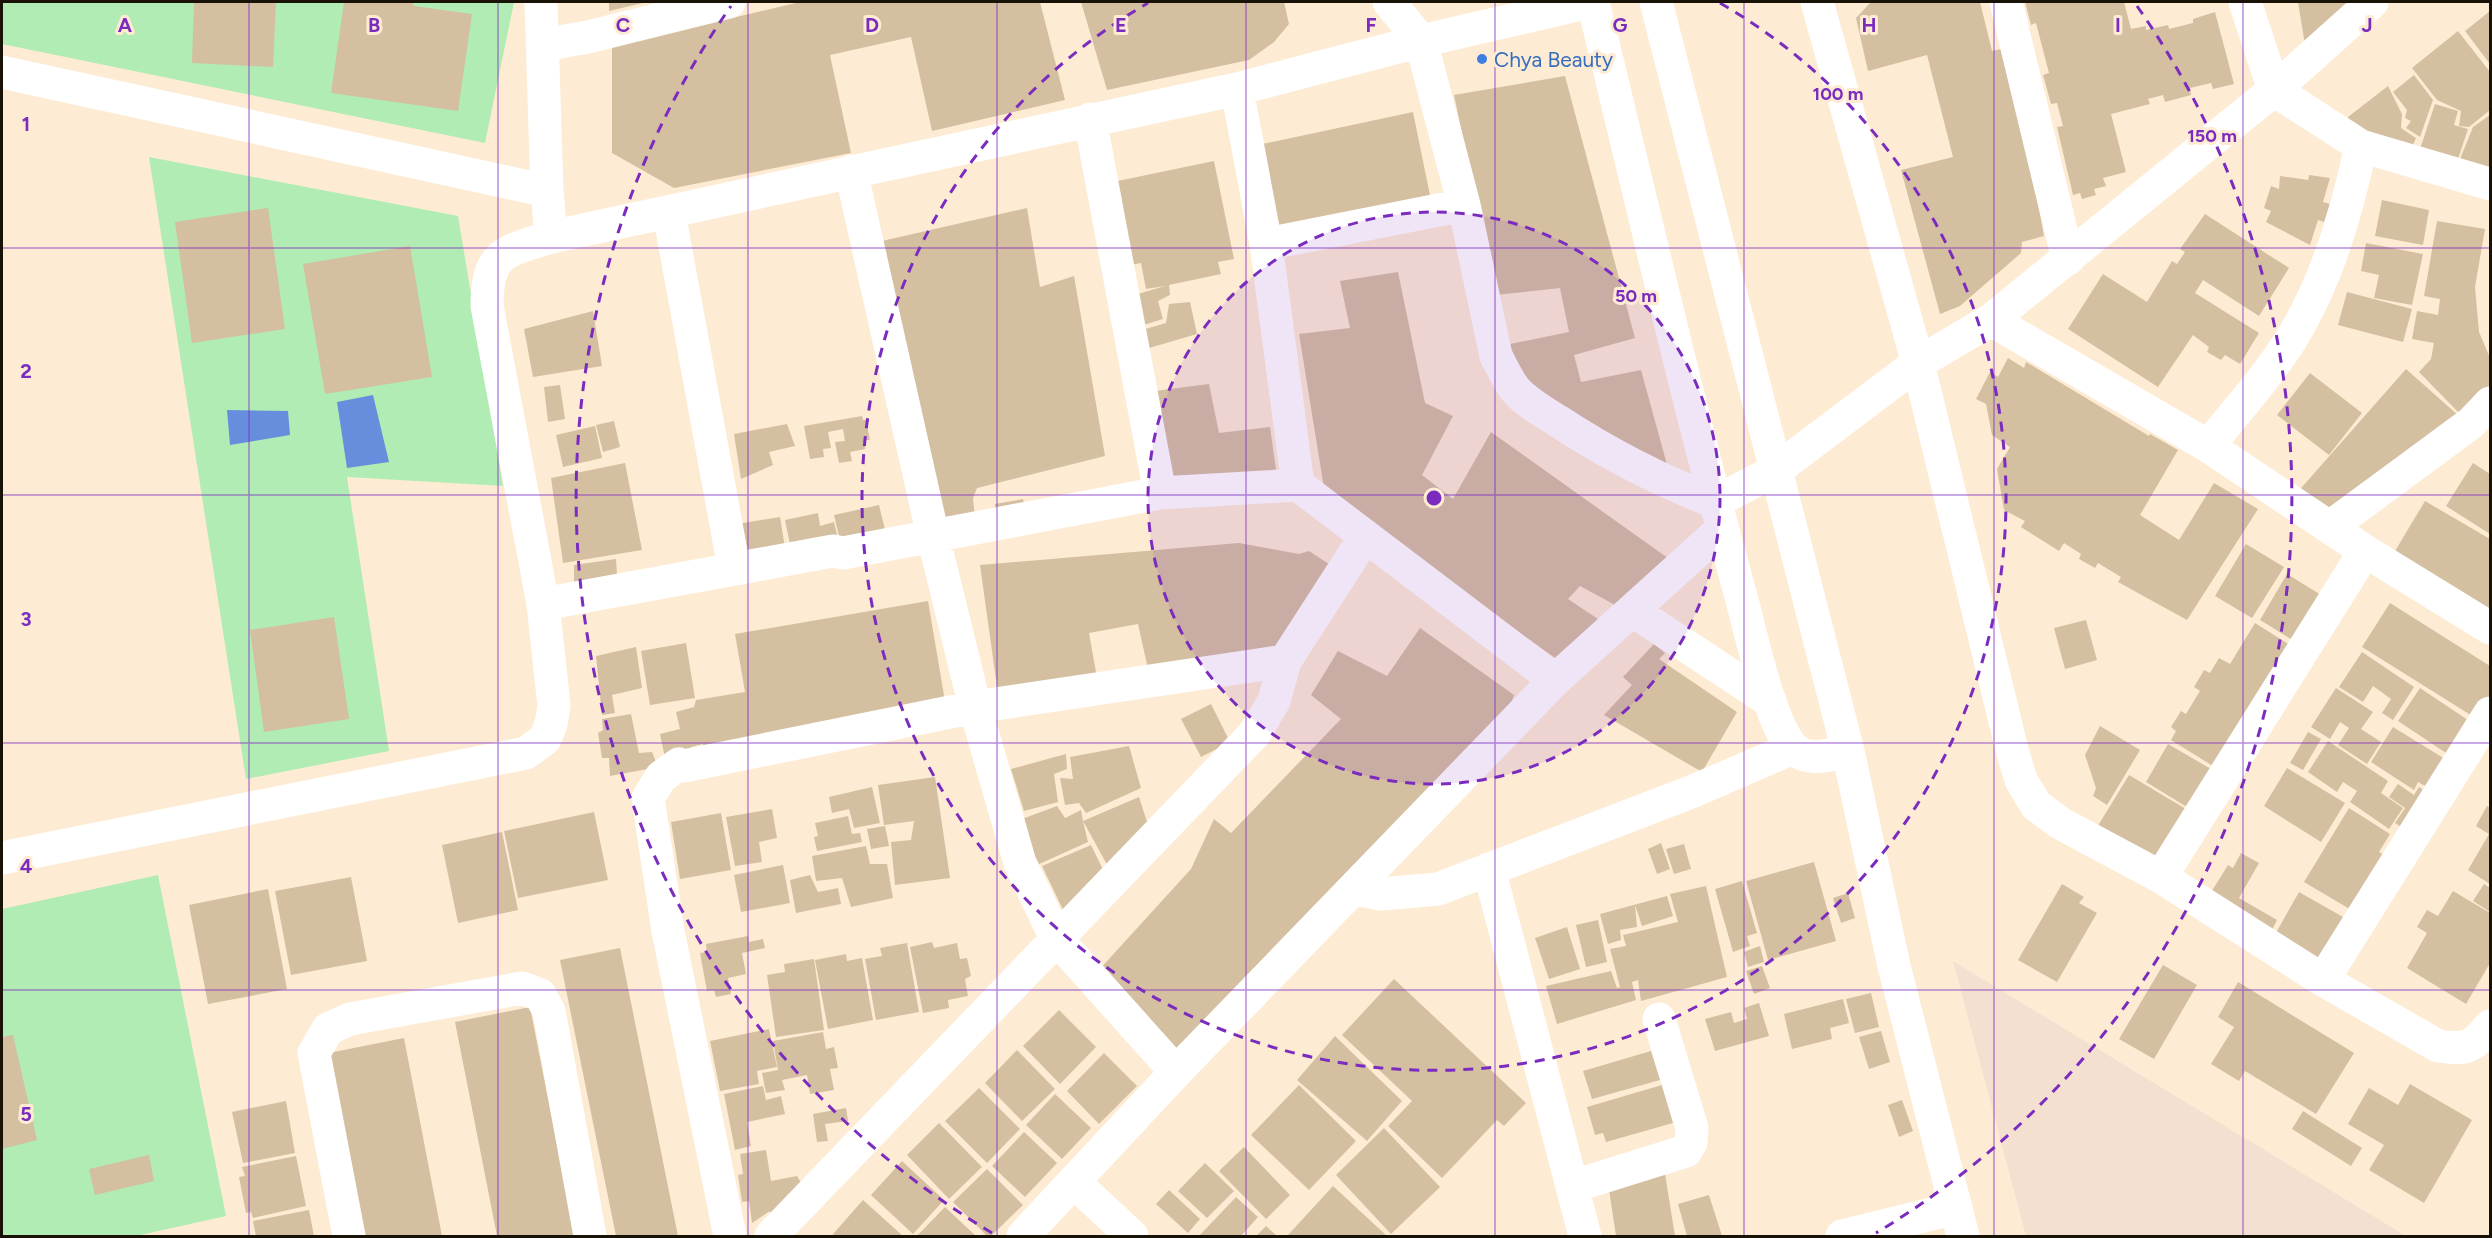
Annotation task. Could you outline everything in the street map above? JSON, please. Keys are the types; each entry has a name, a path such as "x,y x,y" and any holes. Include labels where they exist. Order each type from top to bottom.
{"street":[{"path":"541,2 547,190 551,237"},
{"path":"543,45 588,37 729,2"},
{"path":"1389,2 1421,40 1464,205 1496,356 1515,390 1529,402 1596,446 1661,480 1719,515"},
{"path":"2,858 526,753 545,739 551,724 554,706 543,604 487,306 487,285 492,266 503,254 551,237 1237,89 1421,40 1591,2 1719,515 1770,701 1793,748 1805,756 1820,757 1848,751"},
{"path":"1656,2 1848,751 1894,966 1959,1222 1842,1236"},
{"path":"1817,2 1918,363 2021,780 2036,805 2060,823 2161,877 2323,980 2438,1046 2458,1049 2475,1045 2490,1026"},
{"path":"2006,2 2068,259"},
{"path":"2245,2 2274,90 2361,147 2490,184"},
{"path":"1023,1236 1075,1183 1176,1072 1555,680 1633,611 1719,515 1918,363 1991,320 2274,90 2372,2"},
{"path":"2,72 547,190"},
{"path":"1237,89 1266,243 1298,485"},
{"path":"1090,119 1160,493"},
{"path":"2208,447 2290,340 2314,297 2345,216 2361,147"},
{"path":"851,171 933,536 975,707 1020,863 1056,938 1176,1072"},
{"path":"1266,243 1464,205"},
{"path":"669,213 734,568"},
{"path":"1991,320 2208,447 2365,550 2490,628"},
{"path":"2330,527 2471,423 2490,403"},
{"path":"543,604 833,551 843,553 1160,493 1298,485 1555,680"},
{"path":"771,1236 1255,734 1274,701 1285,661 1365,537"},
{"path":"2161,877 2365,550"},
{"path":"1633,611 1770,701"},
{"path":"730,1236 668,931 648,798 661,777 679,764 684,766 975,707 1285,661"},
{"path":"2323,980 2490,713"},
{"path":"1353,889 1381,894 1428,890 1489,870 1793,748"},
{"path":"1489,870 1574,1186 1585,1236"},
{"path":"348,1236 314,1053 328,1029 350,1019 522,988 540,994 549,1011 590,1236"},
{"path":"1574,1186 1686,1151 1691,1142 1692,1128 1659,1019"},
{"path":"1075,1183 1132,1236"}],"shaded area":[{"path":"1953,961 2406,1236 2026,1236"}],"green space":[{"path":"2,2 514,2 485,143 2,44"},
{"path":"149,157 458,216 503,486 347,477 389,751 246,779"},
{"path":"158,875 226,1216 136,1236 2,1236 2,909"}],"water":[{"path":"373,395 389,462 347,468 337,402"},
{"path":"227,410 288,411 290,435 230,445"}],"building":[{"path":"194,2 276,2 273,67 192,63"},
{"path":"344,2 412,2 414,6 472,14 458,111 331,93"},
{"path":"609,2 647,2 609,11"},
{"path":"800,2 1040,2 1065,100 932,131 911,37 830,55 851,153 674,188 612,153 612,46"},
{"path":"1081,2 1284,2 1289,24 1274,42 1249,60 1107,90"},
{"path":"1871,2 1980,2 1992,51 2001,49 2038,203 2044,236 2022,242 2021,253 1960,306 1940,314 1901,170 1953,157 1927,55 1868,71 1856,18"},
{"path":"2025,2 2124,2 2131,29 2146,26 2146,30 2168,25 2169,29 2193,23 2193,19 2215,12 2234,84 2213,89 2211,83 2190,88 2191,95 2165,102 2163,95 2148,99 2150,104 2111,114 2126,172 2103,178 2106,186 2094,189 2096,195 2082,199 2080,193 2073,195 2057,127 2063,126 2057,103 2051,104 2043,75 2049,73 2036,23 2031,25"},
{"path":"2298,2 2353,2 2305,45"},
{"path":"2490,11 2490,64 2465,31"},
{"path":"2458,31 2490,72 2490,110 2469,127 2459,126 2461,111 2437,100 2412,68"},
{"path":"2414,75 2433,100 2420,137 2406,128 2411,121 2405,118 2407,110 2393,92"},
{"path":"1565,76 1635,338 1574,355 1581,382 1641,370 1669,472 1531,414 1510,344 1569,332 1560,288 1496,295 1454,95"},
{"path":"2388,86 2402,114 2401,128 2416,138 2411,149 2352,139 2348,117"},
{"path":"2435,104 2458,111 2454,125 2468,129 2455,168 2418,155"},
{"path":"1413,112 1435,220 1275,254 1253,146"},
{"path":"2490,115 2490,172 2458,164 2473,127"},
{"path":"1214,161 1234,259 1218,262 1221,274 1169,285 1170,295 1158,301 1163,319 1137,327 1131,296 1165,286 1146,289 1141,263 1125,266 1108,183"},
{"path":"2309,175 2330,178 2323,202 2330,204 2324,222 2318,220 2310,245 2266,222 2271,211 2264,208 2271,186 2279,189 2280,176 2308,180"},
{"path":"2382,200 2429,210 2423,245 2375,236"},
{"path":"268,208 285,329 192,343 175,222"},
{"path":"1027,208 1040,287 1074,276 1105,456 977,488 973,498 976,528 940,546 882,241"},
{"path":"2205,214 2289,268 2259,316 2203,280 2195,293 2259,333 2240,364 2225,355 2221,360 2207,352 2209,347 2193,335 2158,387 2068,329 2103,274 2147,302 2172,261 2177,264 2185,252 2180,249"},
{"path":"2437,221 2485,229 2475,287 2479,332 2490,358 2490,385 2461,415 2419,372 2431,359 2434,343 2412,339 2417,311 2438,315 2440,299 2424,296"},
{"path":"2366,243 2423,254 2412,305 2374,298 2379,275 2361,271"},
{"path":"410,246 432,377 325,394 303,264"},
{"path":"1398,272 1425,403 1453,416 1422,475 1453,499 1491,432 1672,561 1617,606 1580,586 1568,599 1604,623 1580,652 1563,651 1558,660 1325,494 1299,334 1350,328 1340,281"},
{"path":"2347,292 2412,309 2403,342 2338,325"},
{"path":"1190,302 1197,334 1139,351 1135,332 1166,323 1169,304"},
{"path":"593,311 602,366 533,377 524,329"},
{"path":"2008,358 2024,368 2026,362 2149,436 2150,434 2178,450 2140,515 2179,540 2214,483 2258,509 2187,620 2118,582 2121,577 2098,563 2095,568 2079,559 2081,554 2064,543 2059,551 2021,527 2025,521 2004,510 1997,469 2010,447 1992,435 1986,404 1976,399 1990,372 1998,377"},
{"path":"2406,369 2459,416 2331,519 2295,495"},
{"path":"2310,373 2362,413 2329,455 2277,415"},
{"path":"1209,384 1219,433 1270,427 1277,477 1172,497 1155,391"},
{"path":"560,385 565,419 548,422 544,387"},
{"path":"862,416 863,420 866,420 870,440 864,440 865,449 850,452 852,461 839,463 835,442 845,441 843,429 828,432 831,448 823,449 824,457 810,459 804,426"},
{"path":"614,421 620,447 603,452 596,425"},
{"path":"787,424 795,446 769,452 773,465 741,479 734,434"},
{"path":"595,426 602,458 563,467 556,435"},
{"path":"625,463 642,550 563,563 551,478"},
{"path":"2473,463 2490,474 2490,534 2446,506"},
{"path":"1023,499 1026,515 997,520 995,504"},
{"path":"2425,501 2490,539 2490,614 2392,556"},
{"path":"879,505 888,542 843,553 834,515"},
{"path":"818,513 820,526 834,522 838,539 793,559 785,520"},
{"path":"780,517 787,560 741,567 737,524"},
{"path":"1239,543 1299,554 1309,551 1332,566 1260,676 1150,678 1138,624 1089,633 1099,689 999,701 980,565"},
{"path":"2246,544 2284,567 2252,618 2215,596"},
{"path":"616,559 618,590 574,598 574,565"},
{"path":"2287,574 2326,598 2299,644 2260,620"},
{"path":"928,601 949,725 707,766 703,744 691,747 695,763 666,763 660,734 680,729 676,712 694,707 696,700 745,692 735,634"},
{"path":"2390,603 2490,666 2490,698 2477,719 2362,647"},
{"path":"334,617 349,719 264,732 250,630"},
{"path":"2086,620 2097,660 2065,669 2054,628"},
{"path":"2255,623 2295,648 2221,771 2171,740 2176,731 2171,727 2181,711 2186,714 2200,691 2194,687 2204,670 2210,673 2219,658 2230,664"},
{"path":"1420,628 1514,695 1506,718 1174,1058 1098,971 1191,869 1214,819 1231,833 1341,719 1311,695 1338,651 1387,676"},
{"path":"686,643 695,698 650,705 641,651"},
{"path":"1654,644 1665,653 1659,659 1737,712 1702,772 1604,715 1632,685 1623,677"},
{"path":"636,647 642,688 612,695 615,713 602,715 596,656"},
{"path":"2362,652 2414,687 2393,720 2382,713 2391,699 2373,686 2363,702 2339,687"},
{"path":"2336,688 2373,712 2361,729 2381,742 2367,764 2338,745 2349,728 2340,722 2330,739 2311,727"},
{"path":"2420,688 2477,726 2455,759 2398,721"},
{"path":"1211,704 1230,742 1201,757 1181,719"},
{"path":"631,714 639,753 652,752 658,767 610,776 609,758 602,758 598,733 603,730 602,719"},
{"path":"2100,726 2140,750 2107,805 2093,796 2096,788 2085,755"},
{"path":"2393,727 2445,759 2427,787 2418,782 2414,790 2371,762"},
{"path":"2308,732 2321,739 2303,770 2290,763"},
{"path":"2328,741 2388,781 2381,793 2403,808 2389,829 2350,802 2357,791 2343,782 2337,792 2308,772"},
{"path":"2168,744 2218,773 2195,812 2146,782"},
{"path":"1129,746 1141,788 1086,813 1079,803 1065,805 1060,778 1073,779 1070,757"},
{"path":"1066,754 1067,769 1054,774 1058,802 1024,811 1011,769"},
{"path":"2287,768 2345,803 2321,842 2264,806"},
{"path":"2129,775 2196,815 2160,867 2096,829"},
{"path":"935,777 950,878 895,885 891,842 911,840 914,821 884,825 878,785"},
{"path":"2398,784 2414,795 2419,787 2431,795 2407,831 2395,823 2405,808 2389,797"},
{"path":"872,787 880,823 854,828 849,809 832,813 829,797"},
{"path":"1139,797 1150,831 1110,870 1083,821"},
{"path":"1057,806 1065,818 1081,810 1088,842 1037,865 1022,819"},
{"path":"2487,806 2490,808 2490,884 2468,870 2489,834 2476,826"},
{"path":"2349,808 2390,834 2379,852 2391,859 2358,914 2304,882"},
{"path":"772,809 777,838 759,842 762,862 735,866 726,817"},
{"path":"594,812 608,880 518,898 504,831"},
{"path":"721,813 731,870 680,879 671,822"},
{"path":"848,816 852,834 860,833 862,842 817,851 814,837 818,836 815,823"},
{"path":"885,826 889,846 871,849 867,829"},
{"path":"502,832 518,910 458,923 442,845"},
{"path":"1661,843 1670,869 1657,874 1648,849"},
{"path":"1684,844 1691,869 1674,874 1666,849"},
{"path":"1091,845 1107,878 1066,916 1042,866"},
{"path":"866,846 870,864 887,864 893,898 851,907 842,878 816,881 812,856"},
{"path":"2241,853 2259,863 2239,898 2277,920 2271,932 2210,894 2228,865 2233,868"},
{"path":"1814,862 1836,941 1768,960 1746,881"},
{"path":"783,865 790,903 741,912 734,875"},
{"path":"810,875 818,892 838,888 841,904 796,913 790,880"},
{"path":"351,877 367,961 291,975 275,891"},
{"path":"1742,881 1757,933 1747,936 1750,946 1733,952 1715,889"},
{"path":"2062,884 2084,897 2079,903 2097,913 2057,982 2018,960"},
{"path":"2484,884 2490,888 2490,912 2473,901"},
{"path":"1706,886 1727,977 1641,1001 1638,980 1632,982 1636,1000 1557,1024 1546,986 1611,971 1617,988 1620,987 1610,949 1626,946 1623,935 1678,922 1670,894"},
{"path":"268,889 287,989 208,1004 189,905"},
{"path":"2453,891 2490,913 2490,963 2466,1004 2407,968 2427,933 2417,927 2427,910 2438,916"},
{"path":"2299,892 2350,921 2324,967 2273,938"},
{"path":"1848,893 1855,918 1841,923 1833,898"},
{"path":"1667,896 1673,916 1642,926 1635,905 1637,927 1620,930 1621,940 1608,944 1600,914"},
{"path":"1598,920 1607,962 1586,967 1576,925"},
{"path":"1567,927 1580,969 1549,979 1535,938"},
{"path":"748,936 749,942 763,939 765,948 742,953 746,974 728,978 731,994 716,997 714,990 707,991 700,953 707,952 706,944"},
{"path":"932,942 934,948 957,943 960,959 967,958 971,976 965,979 968,996 948,1000 949,1008 923,1013 910,947"},
{"path":"907,943 919,1012 876,1020 865,959 882,956 880,948"},
{"path":"1760,946 1764,962 1748,967 1744,952"},
{"path":"620,948 678,1236 616,1236 560,960"},
{"path":"846,954 847,961 862,958 873,1020 828,1029 815,960"},
{"path":"814,959 824,1030 776,1037 767,975 785,972 784,964"},
{"path":"2163,965 2197,985 2154,1059 2119,1039"},
{"path":"1762,966 1770,988 1754,994 1746,971"},
{"path":"1394,979 1526,1103 1504,1126 1497,1120 1442,1178 1388,1126 1412,1101 1342,1035"},
{"path":"2238,982 2354,1053 2316,1114 2245,1071 2239,1081 2211,1064 2234,1027 2218,1017"},
{"path":"1871,993 1879,1027 1855,1033 1846,999"},
{"path":"1843,999 1849,1023 1830,1028 1832,1039 1792,1049 1784,1014"},
{"path":"1759,1003 1769,1036 1715,1051 1705,1019 1731,1012 1734,1023 1747,1019 1744,1008"},
{"path":"530,1007 575,1236 497,1236 455,1022"},
{"path":"1059,1010 1096,1047 1060,1084 1023,1046"},
{"path":"769,1029 777,1067 757,1071 759,1084 720,1091 710,1041"},
{"path":"1881,1031 1890,1062 1869,1069 1859,1037"},
{"path":"823,1032 826,1049 834,1047 838,1068 830,1069 834,1090 810,1094 807,1075 782,1080 785,1090 766,1093 762,1073 778,1070 773,1041"},
{"path":"13,1035 37,1140 2,1149 2,1037"},
{"path":"1335,1036 1402,1101 1367,1141 1297,1080"},
{"path":"404,1038 442,1236 364,1236 329,1053"},
{"path":"1017,1050 1055,1089 1022,1121 985,1083"},
{"path":"1651,1051 1660,1080 1592,1099 1583,1071"},
{"path":"1104,1053 1137,1086 1099,1124 1067,1091"},
{"path":"2410,1084 2472,1120 2424,1203 2369,1170 2384,1145 2348,1124 2369,1088 2398,1105"},
{"path":"1299,1085 1356,1141 1309,1190 1251,1135"},
{"path":"1662,1085 1673,1123 1606,1142 1603,1133 1595,1135 1587,1107"},
{"path":"763,1086 766,1100 781,1096 785,1114 747,1122 751,1146 735,1150 724,1094"},
{"path":"979,1088 1020,1129 987,1163 945,1121"},
{"path":"1055,1094 1091,1128 1062,1159 1026,1125"},
{"path":"1902,1100 1913,1131 1899,1137 1888,1105"},
{"path":"286,1101 295,1153 243,1163 232,1112"},
{"path":"846,1108 848,1121 825,1124 828,1141 817,1142 813,1114"},
{"path":"2303,1111 2362,1148 2351,1166 2292,1129"},
{"path":"939,1123 982,1167 949,1199 907,1155"},
{"path":"1384,1128 1440,1187 1391,1234 1336,1175"},
{"path":"1024,1132 1057,1163 1025,1197 992,1166"},
{"path":"1244,1147 1290,1195 1266,1219 1219,1171"},
{"path":"766,1150 771,1181 797,1176 803,1186 774,1222 770,1211 752,1223 749,1201 742,1202 738,1175 743,1174 740,1154"},
{"path":"149,1155 154,1181 95,1195 89,1169"},
{"path":"296,1156 306,1206 253,1218 251,1212 246,1213 239,1177 245,1176 242,1167"},
{"path":"902,1161 944,1200 913,1234 871,1195"},
{"path":"1205,1163 1234,1191 1207,1218 1178,1191"},
{"path":"987,1169 1023,1205 991,1236 987,1236 953,1202"},
{"path":"1665,1174 1675,1236 1616,1236 1608,1183"},
{"path":"1333,1186 1387,1236 1288,1235"},
{"path":"1169,1190 1200,1219 1188,1233 1156,1204"},
{"path":"1709,1195 1722,1236 1687,1236 1678,1204"},
{"path":"1236,1197 1258,1217 1241,1236 1199,1236"},
{"path":"863,1200 903,1236 835,1236 833,1234"},
{"path":"945,1207 976,1236 917,1236"},
{"path":"309,1210 314,1236 256,1236 253,1221"},
{"path":"1266,1226 1277,1236 1256,1236"}],"place":[{"name":"Chya Beauty","path":"1482,59"}]}
